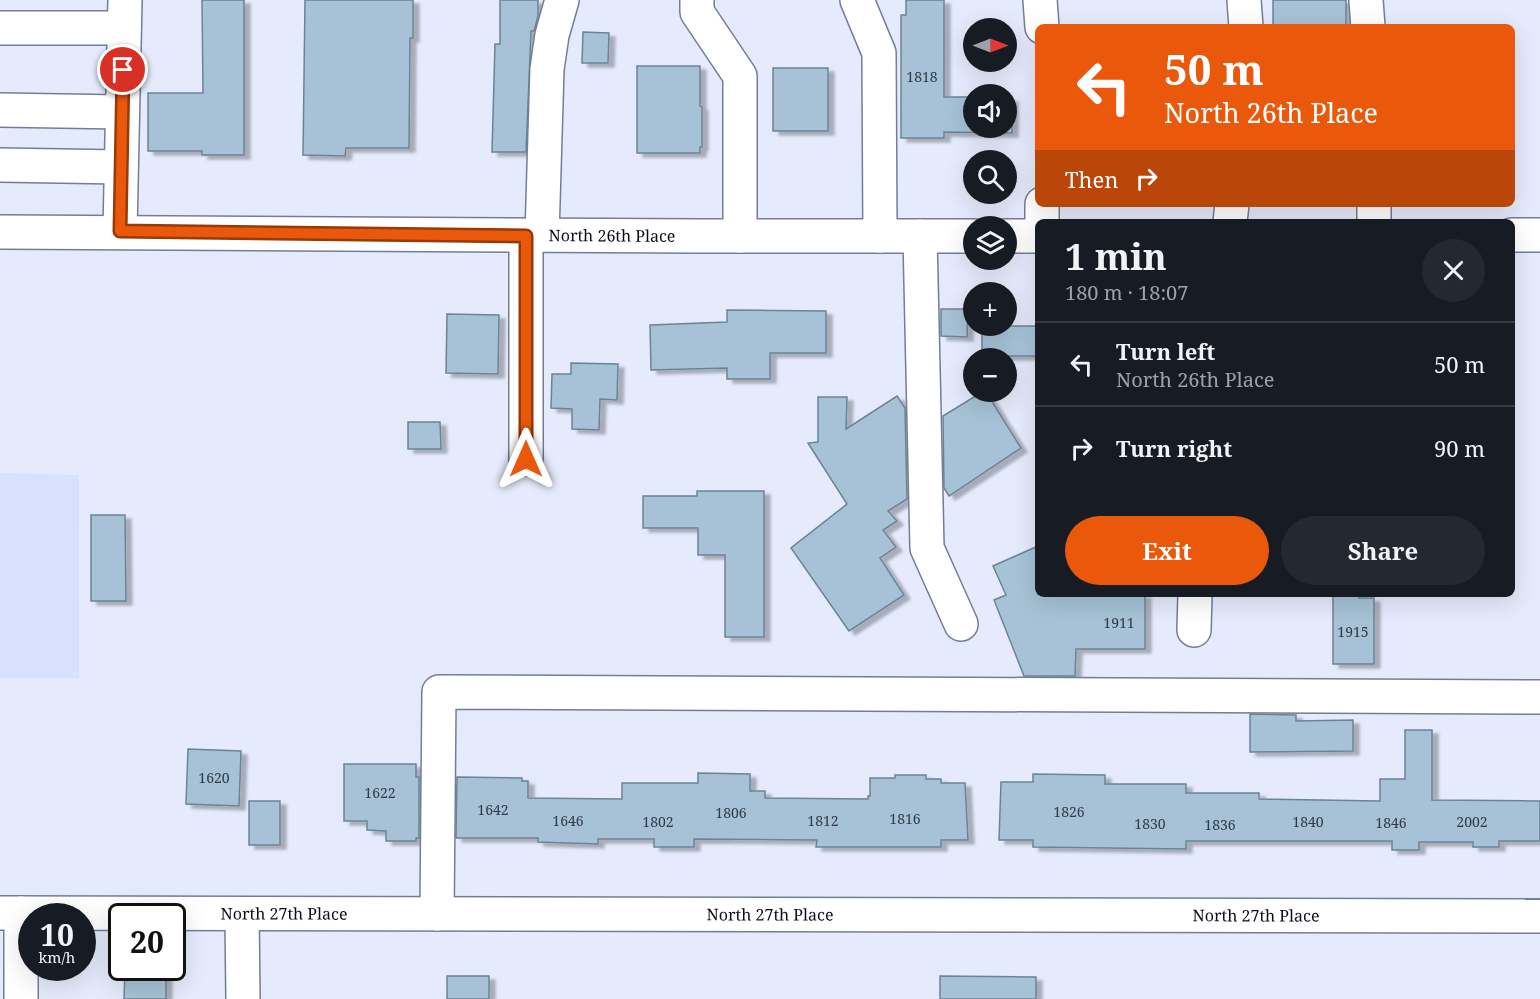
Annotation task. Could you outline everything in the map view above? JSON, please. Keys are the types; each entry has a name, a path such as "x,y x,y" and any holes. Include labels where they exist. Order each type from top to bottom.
{"street":[{"path":"526,459 534,235 547,69 552,35 561,0"},
{"path":"697,0 697,12 740,76 740,236"},
{"path":"857,0 879,53 880,236"},
{"path":"1040,0 1042,24"},
{"path":"1244,0 1246,24"},
{"path":"1366,0 1368,24"},
{"path":"0,28 124,14 120,231"},
{"path":"0,110 122,112"},
{"path":"0,165 121,167"},
{"name":"North 26th Place","path":"0,232 963,236"},
{"path":"1515,235 1540,235"},
{"path":"920,236 927,548 961,624"},
{"path":"1017,236 1035,236"},
{"path":"1194,630 1195,597"},
{"path":"437,914 439,692 1540,697"},
{"path":"10,913 21,999"},
{"name":"North 27th Place","path":"10,913 1540,916"},
{"path":"242,914 243,999"}],"shaded area":[{"path":"0,473 79,475 79,678 0,678"}],"building":[{"path":"202,0 244,0 244,155 202,155 202,151 148,151 148,93 203,93"},
{"path":"305,0 413,0 413,38 410,38 409,148 346,148 345,156 303,155"},
{"path":"500,0 538,0 538,16 534,31 531,31 526,152 492,152 495,44 500,44"},
{"path":"906,0 944,0 944,97 963,97 963,132 944,132 944,138 901,138 901,15 906,15"},
{"path":"1273,0 1346,0 1346,24 1273,24"},
{"path":"583,32 609,33 608,63 582,63"},
{"path":"637,66 700,66 702,147 700,147 700,153 637,153"},
{"path":"773,68 828,68 828,131 773,131"},
{"path":"941,309 963,309 963,336 967,337 941,336"},
{"path":"727,310 826,311 826,353 770,353 770,379 727,379 727,368 651,370 650,325 727,322"},
{"path":"447,314 499,315 498,374 446,373"},
{"path":"1017,326 1035,326 1035,356 1017,356 1017,348 982,348 982,336 1017,336"},
{"path":"571,363 618,364 617,400 600,399 599,430 572,429 572,409 551,408 552,374 571,374"},
{"path":"897,396 905,408 907,499 888,511 897,521 883,530 896,547 880,558 904,595 849,631 791,548 847,504 808,443 818,442 818,397 847,397 846,429"},
{"path":"966,402 992,402 1021,448 949,496 944,488 943,416"},
{"path":"408,422 440,422 441,449 408,449"},
{"path":"697,491 764,491 764,637 725,637 725,555 698,555 698,528 643,528 643,496 697,496"},
{"path":"91,515 125,515 126,601 91,601"},
{"path":"1035,547 1035,597 1145,597 1145,649 1076,649 1075,676 1024,676 994,600 1006,595 993,566"},
{"path":"1333,597 1374,598 1374,664 1333,664"},
{"path":"1250,714 1296,715 1296,721 1353,720 1353,751 1250,752"},
{"path":"1405,730 1432,730 1432,800 1540,801 1540,841 1499,841 1499,847 1473,847 1473,842 1419,842 1419,850 1392,850 1392,841 1186,841 1186,849 1033,847 1033,840 999,840 1001,782 1033,782 1033,774 1105,775 1105,784 1186,784 1186,793 1259,793 1259,799 1380,801 1380,779 1405,779"},
{"path":"188,749 241,751 239,806 186,804"},
{"path":"344,764 416,764 416,777 419,777 419,838 416,838 416,841 386,841 386,831 367,830 367,821 344,821"},
{"path":"698,773 750,774 750,791 765,791 765,798 868,799 870,778 895,778 895,775 926,775 926,779 941,779 941,783 965,783 968,840 941,840 941,847 816,847 817,840 694,839 694,847 654,847 654,839 598,839 598,844 538,842 538,838 456,838 457,777 522,778 522,781 528,781 528,798 622,799 622,783 698,783"},
{"path":"249,801 280,801 280,845 249,845"},
{"path":"447,976 489,976 489,999 447,999"},
{"path":"940,976 1036,977 1036,999 940,999"},
{"path":"125,981 166,981 166,999 124,999"}],"route":[{"path":"123,70 120,231 526,236 526,459"}]}
